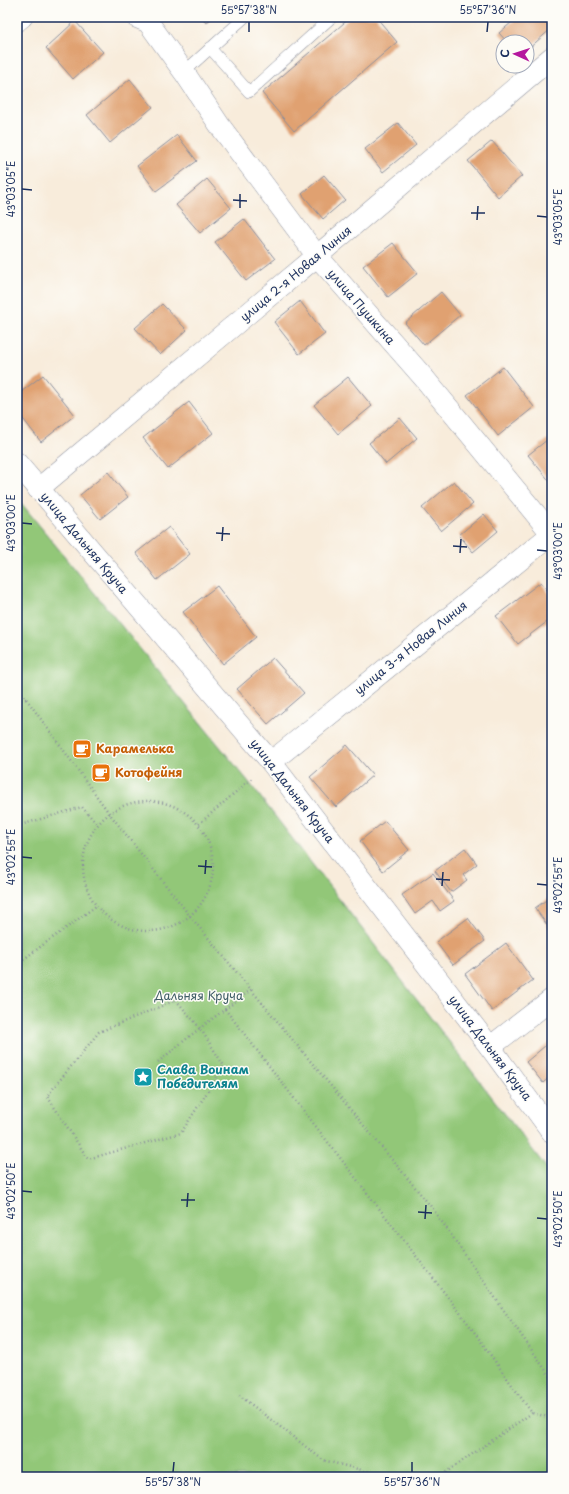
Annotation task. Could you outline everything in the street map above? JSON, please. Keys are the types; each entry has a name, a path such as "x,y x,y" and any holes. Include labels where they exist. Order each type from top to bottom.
{"street":[{"path":"17,21 22,17"},
{"name":"улица Пушкина","path":"136,17 148,22 220,126 317,256 424,378 552,534"},
{"name":"улица 2-я Новая Линия","path":"38,489 552,57"},
{"name":"улица Дальняя Круча","path":"17,463 271,762 490,1047 552,1132"},
{"name":"улица 3-я Новая Линия","path":"271,762 552,534"},
{"path":"490,1047 552,999"}],"lane":[{"path":"184,72 245,17"},
{"path":"210,48 249,92 332,17"}],"path":[{"path":"17,686 109,812 190,916 433,1209 552,1379"},
{"path":"17,700 27,699"},
{"path":"199,824 271,762"},
{"path":"146,800 166,802 184,811 199,824 209,842 213,862 212,882 204,900 190,916 173,927 152,932 130,929 111,921 96,906 86,887 82,865 86,844 97,824 109,812 127,803 146,800"},
{"path":"17,826 82,807 97,824"},
{"path":"17,964 96,906"},
{"path":"158,1062 252,989"},
{"path":"176,1000 200,1028 224,1066 181,1133 88,1159 47,1096 99,1032 176,1000"},
{"path":"225,1009 467,1322 532,1413 552,1418"},
{"path":"240,1395 324,1460 389,1477"},
{"path":"439,1477 532,1413"}],"green space":[{"name":"Дальняя Круча","path":"17,498 248,781 552,1175 552,1477 17,1477"}],"building":[{"path":"202,17 213,17 206,23"},
{"path":"351,17 376,17 397,42 294,131 262,93"},
{"path":"518,17 552,17 552,28 535,43 535,34 499,33"},
{"path":"75,21 103,52 73,79 46,48"},
{"path":"130,79 153,107 110,143 87,115"},
{"path":"398,123 416,145 383,172 365,149"},
{"path":"177,135 197,161 156,191 137,166"},
{"path":"492,141 522,176 498,197 468,161"},
{"path":"324,175 345,200 323,219 302,194"},
{"path":"207,179 231,208 200,233 176,205"},
{"path":"244,219 275,259 246,281 215,242"},
{"path":"393,243 418,273 388,297 363,266"},
{"path":"441,292 460,315 424,345 405,323"},
{"path":"300,301 325,334 299,354 274,322"},
{"path":"162,304 187,330 160,355 135,328"},
{"path":"503,367 534,407 498,436 467,395"},
{"path":"43,375 75,415 41,442 17,411 17,395"},
{"path":"348,377 372,406 338,434 314,405"},
{"path":"189,402 213,433 168,469 143,438"},
{"path":"400,418 417,438 386,464 369,443"},
{"path":"552,436 552,484 528,455"},
{"path":"108,472 128,497 100,519 80,495"},
{"path":"454,481 473,504 441,531 422,508"},
{"path":"484,514 498,531 473,552 459,535"},
{"path":"169,527 190,554 157,580 136,553"},
{"path":"541,582 552,597 552,618 518,644 496,616"},
{"path":"217,586 256,637 223,664 183,612"},
{"path":"273,658 304,693 268,724 237,689"},
{"path":"347,745 373,775 336,807 310,777"},
{"path":"385,821 409,850 383,871 360,841"},
{"path":"465,848 477,864 463,875 467,880 451,892 435,871"},
{"path":"433,873 454,901 440,911 433,901 415,914 402,895"},
{"path":"552,896 552,932 535,908"},
{"path":"468,918 485,941 453,965 436,942"},
{"path":"506,943 533,980 492,1011 465,974"},
{"path":"552,1040 552,1075 543,1083 526,1062"}],"place":[{"name":"Карамелька","path":"82,749"},
{"name":"Котофейня","path":"101,773"},
{"name":"Слава Воинам Победителям","path":"143,1077"}]}
